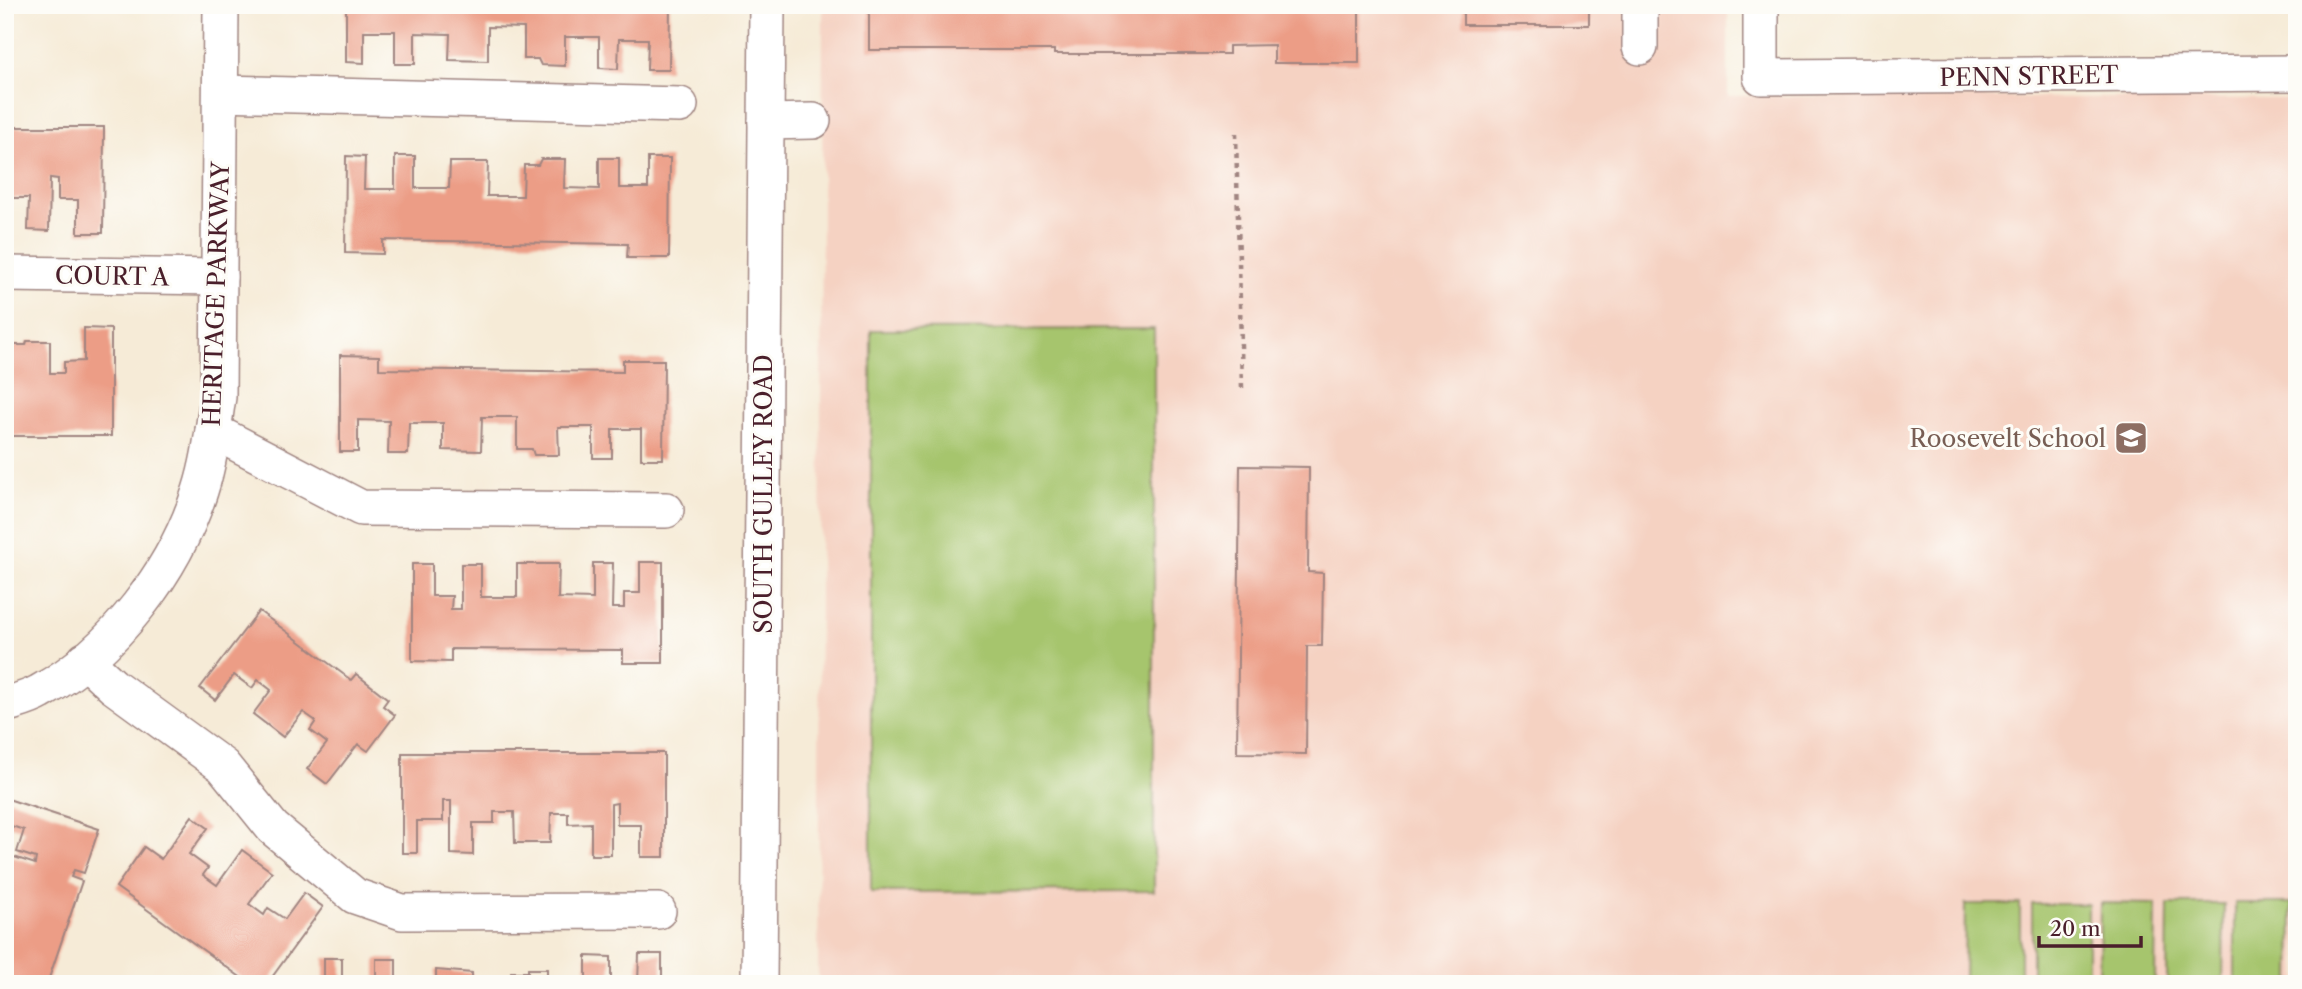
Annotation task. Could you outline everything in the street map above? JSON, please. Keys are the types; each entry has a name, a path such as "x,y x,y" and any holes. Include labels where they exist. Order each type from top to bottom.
{"street":[{"name":"HERITAGE PARKWAY","path":"5,705 38,693 85,660 122,625 170,558 200,492 209,457 218,397 221,5"},
{"name":"SOUTH GULLEY ROAD","path":"759,984 767,5"},
{"path":"1640,5 1640,47"},
{"name":"PENN STREET","path":"1761,5 1761,77 2297,74"},
{"path":"220,93 680,105"},
{"path":"766,122 813,121"},
{"name":"COURT A","path":"5,274 219,277"},
{"path":"213,431 361,508 666,510"},
{"path":"85,660 113,686 223,766 272,828 355,897 402,912 658,911"}],"path":[{"path":"1236,133 1241,389"}],"shaded area":[{"path":"823,5 1728,5 1728,96 2297,99 2297,984 818,984"}],"green space":[{"path":"1154,329 1154,891 871,892 871,330"},
{"path":"2100,903 2156,904 2155,984 2099,984"},
{"path":"2235,903 2292,903 2291,984 2235,984"},
{"path":"1965,904 2020,904 2020,984 1964,984"},
{"path":"2032,904 2088,904 2088,984 2032,984"},
{"path":"2168,904 2224,904 2223,984 2167,984"}],"building":[{"path":"346,5 670,5 669,70 647,70 648,39 619,39 618,69 599,68 599,37 565,37 565,66 541,65 538,59 524,59 524,28 488,27 488,61 449,60 450,34 415,33 415,64 395,64 395,31 364,31 364,63 346,62"},
{"path":"869,5 1359,5 1359,63 1274,63 1274,45 1229,46 1229,54 869,50"},
{"path":"1463,5 1589,5 1589,25 1463,25"},
{"path":"5,127 104,127 103,233 78,233 78,200 58,200 58,179 50,178 49,231 28,230 29,198 8,198 8,189 5,189"},
{"path":"346,156 365,157 364,189 395,189 395,156 415,156 415,188 449,188 450,162 488,162 487,196 523,196 524,165 538,165 541,159 565,159 564,188 599,189 599,158 619,158 619,188 648,188 648,158 670,158 669,258 627,258 628,244 383,240 383,254 345,253"},
{"path":"84,328 111,329 111,436 5,436 5,377 10,377 10,345 26,345 27,341 50,341 50,373 64,373 64,362 84,361"},
{"path":"340,355 379,356 379,369 623,372 623,360 664,360 663,459 641,459 641,429 612,429 612,458 593,458 593,427 558,427 559,455 534,455 532,449 517,449 517,417 482,417 481,451 443,450 443,423 409,423 408,454 388,454 389,421 358,420 358,452 340,452"},
{"path":"1240,466 1309,467 1308,572 1323,573 1322,646 1307,646 1306,754 1237,753"},
{"path":"640,562 663,562 663,663 623,663 623,650 451,649 451,662 412,661 412,564 432,564 432,596 452,596 451,609 461,609 461,564 481,564 481,597 517,597 517,564 559,564 558,598 593,599 593,563 613,563 612,608 624,608 624,593 640,593"},
{"path":"259,611 351,680 356,674 388,699 383,706 395,715 368,751 358,744 327,784 307,769 327,743 310,730 316,721 303,712 283,737 253,714 271,690 258,680 252,688 234,675 215,700 200,688"},
{"path":"402,753 664,753 664,857 641,857 641,825 617,825 617,803 611,804 611,855 591,855 591,823 568,824 568,813 551,813 550,843 515,843 514,812 494,812 494,823 473,823 473,855 451,854 451,801 443,801 443,821 417,821 417,853 402,853"},
{"path":"5,798 99,829 84,873 74,870 71,877 82,881 47,984 5,984 5,920 11,904 5,902 5,854 35,864 36,858 17,852 24,830 5,824"},
{"path":"192,816 208,828 189,854 208,868 203,875 217,885 242,850 272,872 249,904 264,915 268,908 285,919 304,893 323,907 267,984 250,984 116,887 144,847 161,859"},
{"path":"639,954 662,954 662,984 638,984"},
{"path":"586,956 611,957 611,984 586,984"},
{"path":"324,958 342,958 342,984 324,984"},
{"path":"376,959 396,959 396,984 376,984"},
{"path":"528,969 547,969 547,984 510,984 511,972 528,972"},
{"path":"436,970 472,973 472,984 436,984"}],"place":[{"name":"Roosevelt School","path":"2131,438"}]}
